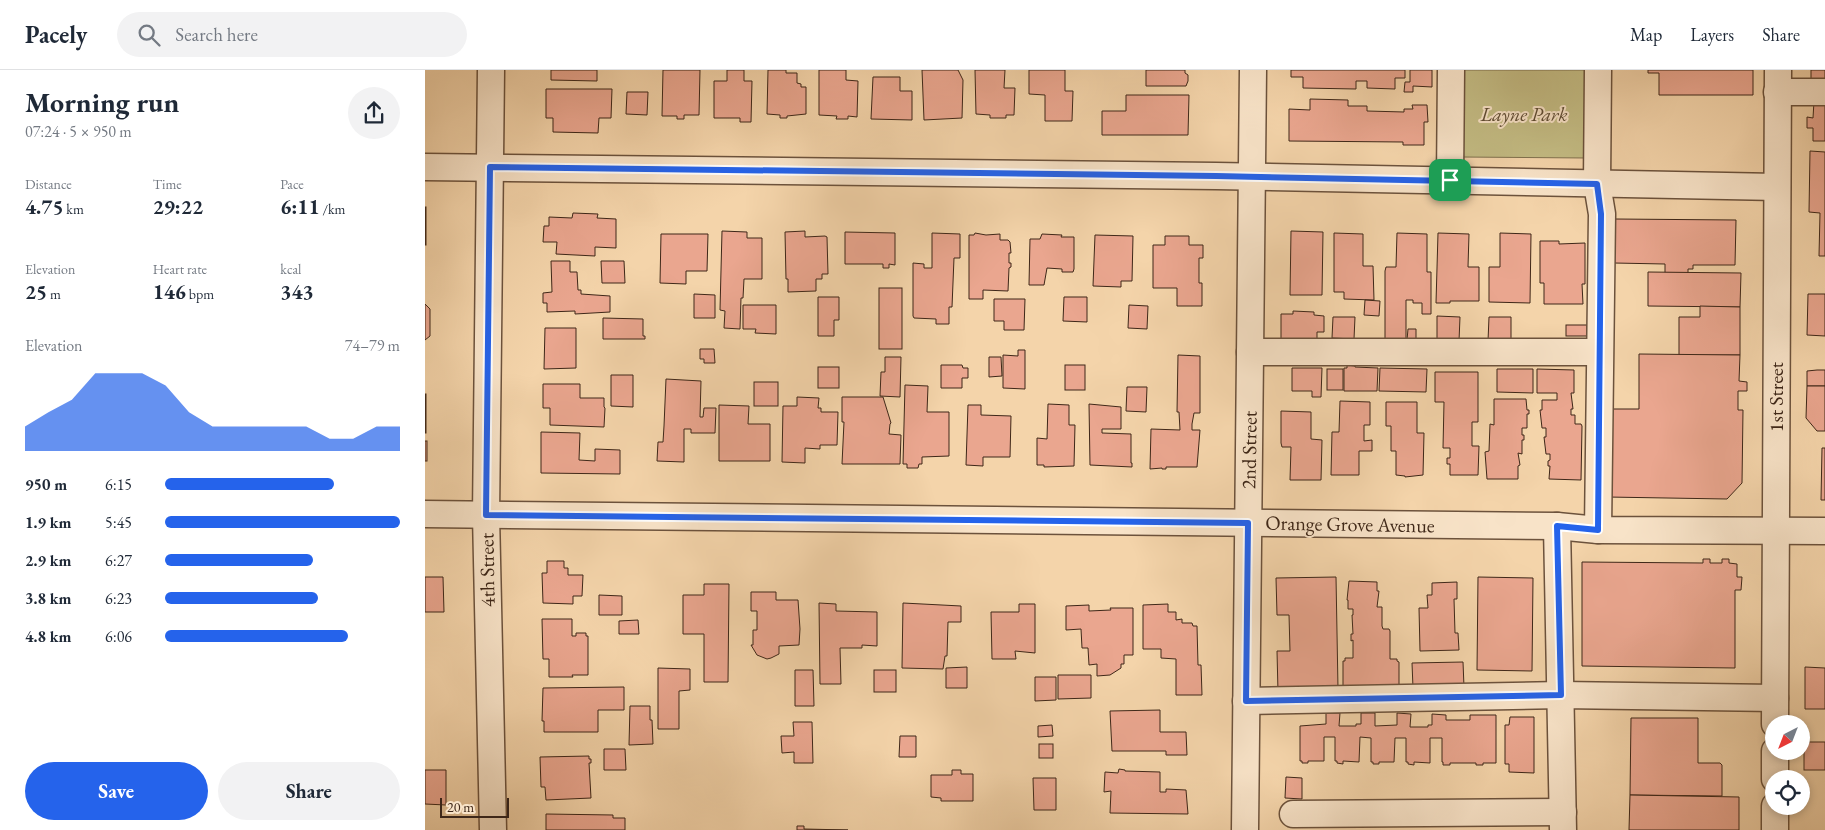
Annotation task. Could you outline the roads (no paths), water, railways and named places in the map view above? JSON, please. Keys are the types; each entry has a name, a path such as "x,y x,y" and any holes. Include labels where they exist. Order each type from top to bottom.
{"street":[{"name":"4th Street","path":"491,70 486,515 493,830"},
{"name":"2nd Street","path":"1245,830 1253,70"},
{"path":"1450,180 1451,70"},
{"path":"1598,70 1597,184 1601,214 1598,530"},
{"path":"1778,81 1825,92"},
{"name":"1st Street","path":"1775,715 1778,81"},
{"path":"425,168 490,167 1252,176 1777,187"},
{"path":"1250,352 1599,352"},
{"name":"Orange Grove Avenue","path":"425,514 1557,526 1598,530 1825,532"},
{"path":"1293,814 1563,821 1557,526"},
{"path":"1246,701 1561,695 1775,698"},
{"path":"1775,815 1775,830"}],"park label":[{"name":"Layne Park","path":"1524,114"}]}
